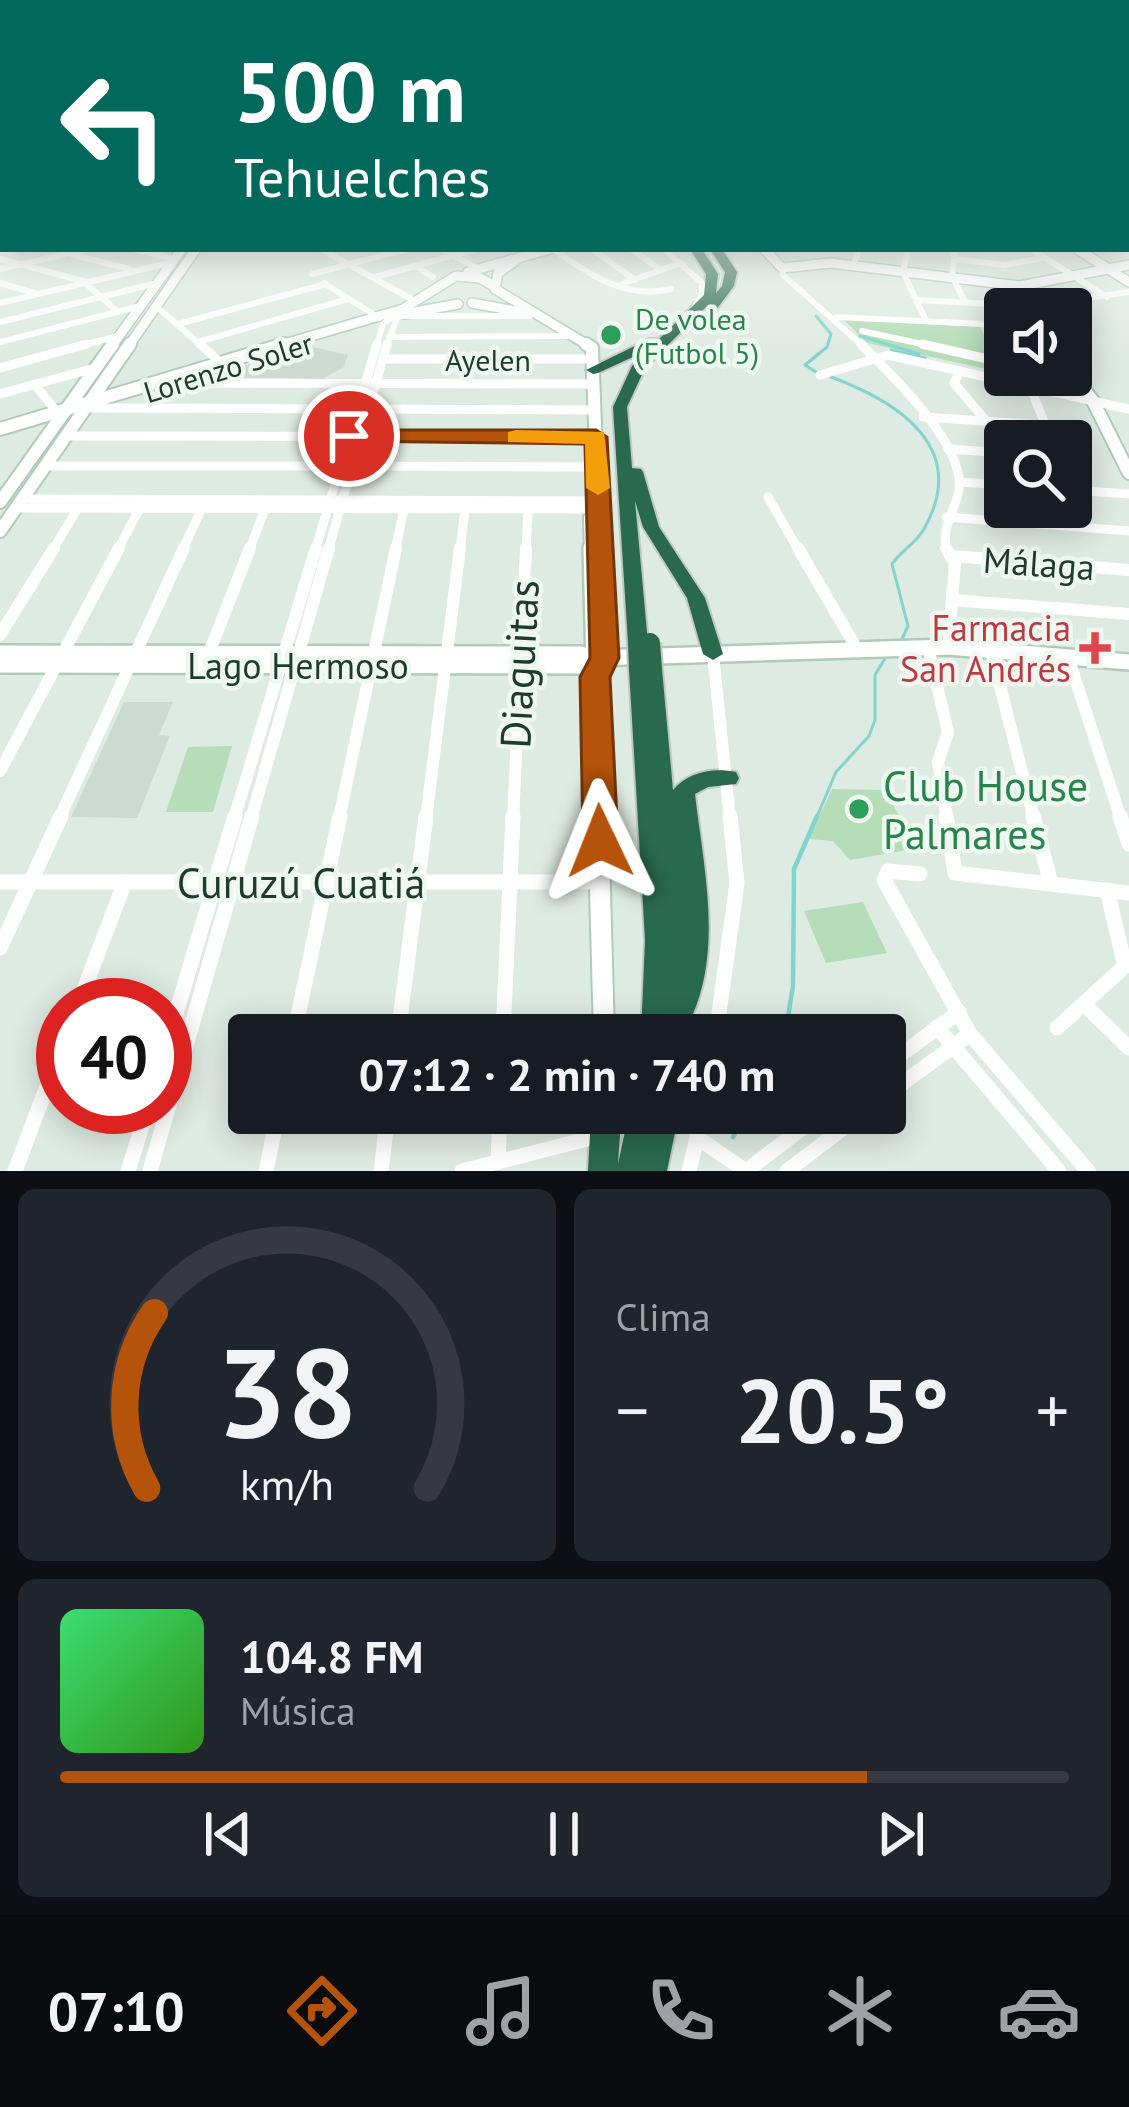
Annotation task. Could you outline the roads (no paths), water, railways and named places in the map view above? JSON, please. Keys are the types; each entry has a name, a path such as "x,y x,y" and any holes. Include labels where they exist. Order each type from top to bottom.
{"highway":[{"path":"644,643 620,407 639,366 700,312 720,277 701,252"},
{"path":"676,1014 674,934 646,669 630,412 636,386 653,361 730,280 730,268 718,252"},
{"path":"682,256 704,274 700,312"},
{"path":"590,369 642,350 700,312"},
{"path":"635,472 651,527 696,598 713,654"},
{"path":"646,669 658,940 656,1014"},
{"path":"681,1014 696,952 684,790 704,778 728,778"},
{"path":"603,1171 605,1134"},
{"path":"632,1171 639,1134"},
{"path":"652,1171 660,1134"}],"street":[{"path":"56,252 135,271"},
{"path":"0,269 75,252"},
{"path":"144,252 174,260"},
{"path":"2,495 180,252"},
{"path":"0,531 194,252"},
{"path":"326,252 420,297 458,304"},
{"path":"333,256 339,252"},
{"path":"395,252 312,274 348,299 391,316 533,315"},
{"path":"448,252 479,269"},
{"path":"375,277 466,252"},
{"name":"Lorenzo Soler","path":"0,432 391,316 432,284 538,252"},
{"path":"548,252 585,272 652,296 671,289"},
{"path":"596,252 634,280"},
{"path":"635,252 662,270"},
{"path":"767,252 783,274 875,356 948,449 960,482 943,540 956,564 948,647"},
{"path":"853,266 858,252"},
{"path":"907,252 903,272 926,321"},
{"path":"1034,252 1107,298"},
{"path":"1081,252 1129,282"},
{"path":"965,302 953,278 954,253 1004,265 1043,258"},
{"path":"618,285 662,270 682,256 703,286 700,312"},
{"path":"472,303 495,288 498,273 519,258"},
{"path":"0,259 86,282 118,312"},
{"path":"0,303 174,260"},
{"path":"416,266 433,277"},
{"path":"782,268 853,266 1020,286 1129,266"},
{"path":"449,277 477,278 570,336 584,346 590,369 604,1014"},
{"path":"0,322 157,283"},
{"path":"0,284 37,294"},
{"path":"178,324 326,284"},
{"path":"1092,300 1129,292"},
{"path":"197,342 348,299"},
{"path":"917,300 984,304"},
{"path":"472,303 533,315"},
{"name":"Lorenzo Soler","path":"170,382 221,363 391,316 472,303"},
{"path":"0,342 140,306"},
{"path":"156,306 221,363"},
{"path":"370,383 383,359 391,316"},
{"path":"150,1171 233,882 290,659 391,316"},
{"path":"836,317 984,325"},
{"path":"862,331 984,355"},
{"path":"0,368 118,336"},
{"path":"389,337 570,336"},
{"path":"820,375 875,356 984,376"},
{"name":"Ayelen","path":"383,359 590,369"},
{"path":"0,394 96,366 115,365"},
{"path":"170,382 370,383 590,369"},
{"path":"960,371 954,383 985,420"},
{"path":"35,385 62,412"},
{"path":"1070,396 1129,409"},
{"path":"1089,396 1129,473"},
{"path":"88,407 591,410"},
{"path":"923,417 984,421"},
{"path":"66,436 592,437"},
{"path":"948,449 984,451"},
{"path":"45,466 593,467"},
{"path":"960,482 984,484"},
{"path":"1092,491 1129,494"},
{"path":"768,497 857,649"},
{"path":"19,504 594,505"},
{"path":"19,504 265,509 335,504 404,509 594,505"},
{"path":"0,635 78,508"},
{"path":"0,771 140,508"},
{"path":"0,948 202,508"},
{"path":"209,653 265,509"},
{"path":"299,1014 404,509"},
{"path":"401,1014 465,509"},
{"name":"Diaguitas","path":"504,1014 528,509"},
{"path":"946,517 1129,531"},
{"name":"Málaga","path":"949,556 1129,570"},
{"path":"952,600 1129,614"},
{"path":"928,647 948,732 938,762 956,873 1129,892"},
{"name":"Lago Hermoso","path":"0,653 60,659 519,660 584,666 713,654 948,647 1129,662"},
{"path":"991,650 1051,884"},
{"name":"Lago Hermoso","path":"133,659 209,653 290,659"},
{"path":"713,654 737,883 719,1014"},
{"path":"1068,657 1129,844"},
{"name":"Lago Hermoso","path":"0,665 60,659"},
{"path":"186,978 290,659"},
{"path":"920,874 888,872 884,880 970,1034 1081,1168"},
{"name":"Curuzú Cuatiá","path":"0,882 602,882"},
{"path":"88,978 125,882"},
{"path":"1057,1028 1125,972 1126,958 1107,890"},
{"path":"1085,1005 1129,1048"},
{"path":"906,1050 959,1012"},
{"path":"937,1027 1059,1171"},
{"path":"906,1080 970,1034"},
{"path":"15,1171 36,1115"},
{"path":"128,1171 140,1134"},
{"path":"266,1171 274,1134"},
{"path":"381,1171 385,1134"},
{"path":"498,1162 499,1134"},
{"path":"463,1171 577,1134"},
{"path":"692,1170 699,1134"},
{"path":"698,1139 756,1168 797,1134"},
{"path":"788,1171 835,1134"}],"waterway":[{"path":"816,316 831,334 827,347 805,365 816,372"},
{"path":"860,336 919,354"},
{"path":"891,350 925,358"},
{"path":"831,377 902,415 933,452 936,500 921,534 892,564 908,626 902,639"},
{"path":"816,819 836,772 869,736 875,720 875,675 887,655"},
{"path":"788,1014 794,869 817,816"}],"place":[{"name":"De volea (Futbol 5)","path":"611,335"},
{"name":"Farmacia San Andrés","path":"1095,648"},
{"name":"Club House Palmares","path":"859,809"}]}
